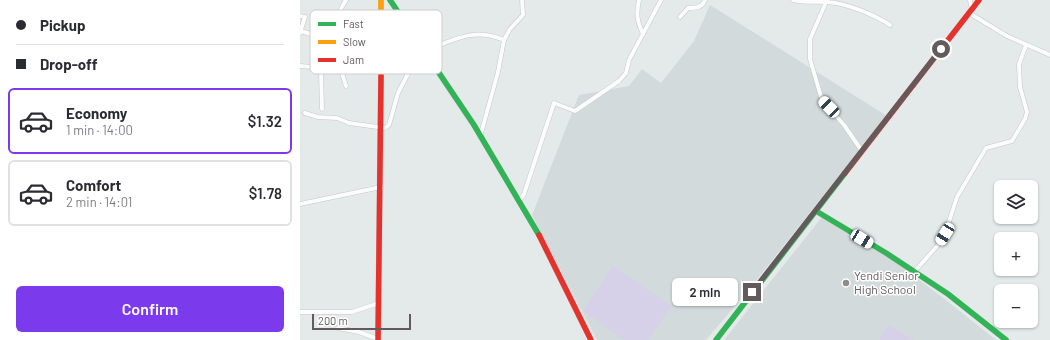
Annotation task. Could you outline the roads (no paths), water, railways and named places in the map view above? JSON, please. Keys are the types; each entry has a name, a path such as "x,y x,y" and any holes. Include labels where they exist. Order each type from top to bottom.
{"main road":[{"path":"381,0 381,10"},
{"path":"390,0 397,10"},
{"path":"716,340 979,0"},
{"path":"378,340 381,188 380,74"},
{"path":"439,74 480,138 550,254 591,340"},
{"path":"816,211 948,294 1006,340"}],"street":[{"path":"341,10 346,0"},
{"path":"480,138 498,72 504,40 510,29 523,15 522,0"},
{"path":"639,0 637,22 643,34"},
{"path":"519,202 524,194 554,103 575,111 619,81 626,73 629,60 661,0"},
{"path":"680,17 688,8 698,8 703,5 705,0"},
{"path":"793,0 827,1 844,4 860,12 880,19 890,26"},
{"path":"970,0 970,11 1026,46 1050,55"},
{"path":"827,1 810,39 810,60 822,100 844,125 862,151"},
{"path":"300,16 305,17 300,33 310,36"},
{"path":"442,44 467,35 490,35 504,40"},
{"path":"914,272 938,245 945,234 957,197 986,148 1012,141 1025,120 1027,112 1020,88 1020,64 1026,46"},
{"path":"300,66 310,67"},
{"path":"321,74 322,109"},
{"path":"343,74 346,86"},
{"path":"305,113 322,118 337,118 350,123 380,129 385,128 389,125 398,93 408,74"},
{"path":"300,204 381,188"},
{"path":"300,312 352,312 378,303"},
{"path":"338,328 359,332 378,340"}],"place":[{"name":"Yendi Senior High School","path":"846,283"}]}
